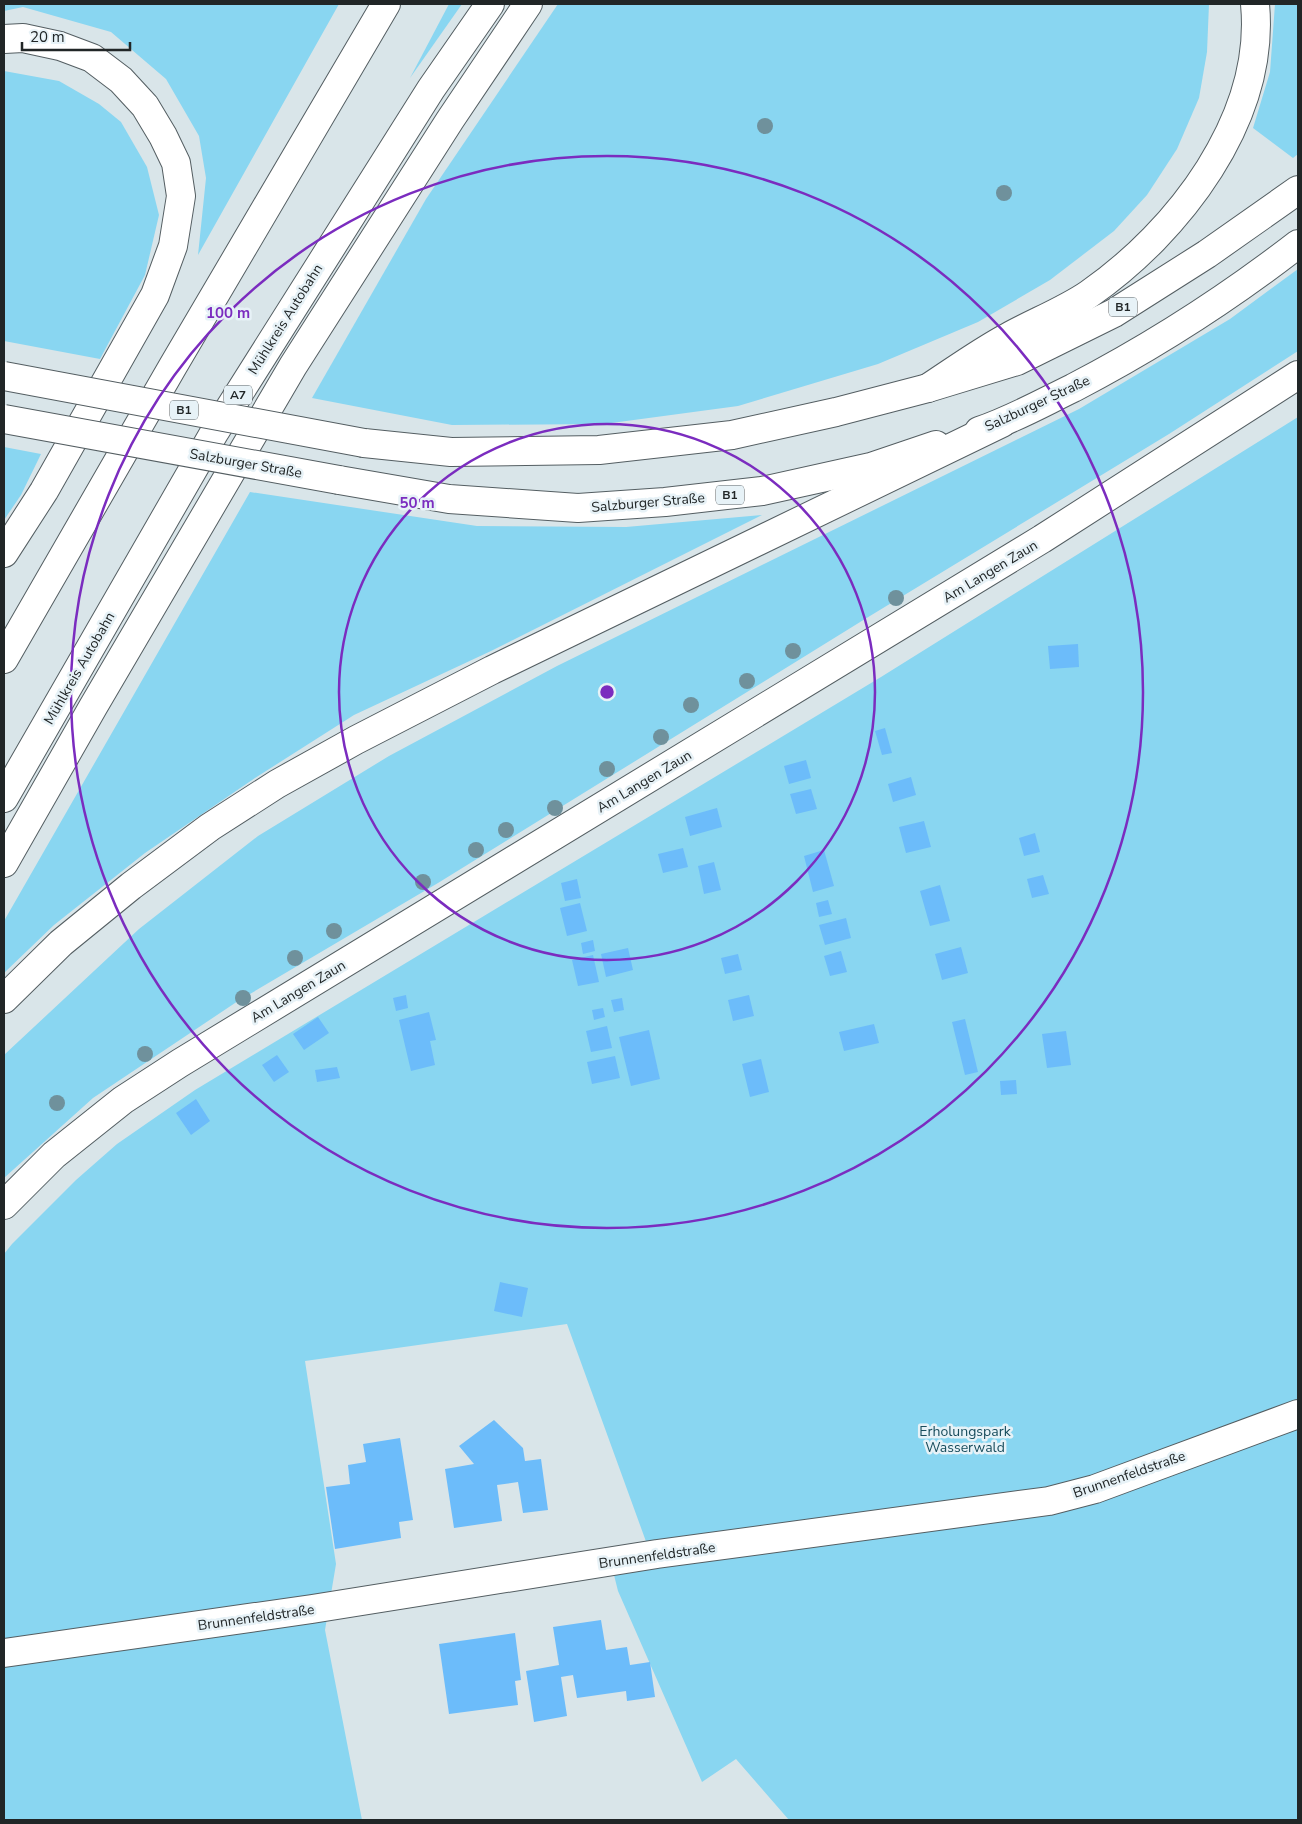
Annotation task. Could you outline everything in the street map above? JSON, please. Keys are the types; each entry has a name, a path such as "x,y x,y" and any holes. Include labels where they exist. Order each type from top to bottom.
{"main road":[{"path":"4,659 173,366 386,4"},
{"name":"Mühlkreis Autobahn","path":"4,798 219,425 426,98 490,4"},
{"path":"4,863 98,698 293,366 450,120 528,4"},
{"path":"928,388 1006,338 1088,295 1139,254 1170,223 1197,189 1232,128 1244,96 1254,56 1255,4"},
{"path":"4,39 23,38 60,46 92,58 121,80 145,106 163,136 176,163 181,196 174,246 156,296 44,491 4,553"},
{"name":"B1","path":"4,376 364,443 451,452 599,450 732,435 836,412 928,388 1017,361 1114,313 1207,254 1298,190"},
{"name":"Salzburger Straße","path":"4,419 449,499 568,507 665,502 762,490 870,467 1002,423 1119,364 1206,312 1298,244"},
{"name":"Am Langen Zaun","path":"4,1205 54,1155 123,1100 180,1063 1033,544 1298,375"},
{"path":"4,999 61,943 131,886 210,828 277,784 356,740 492,670 1002,423"},
{"name":"Brunnenfeldstraße","path":"4,1653 312,1609 648,1555 1049,1500 1095,1489 1298,1414"}],"green space":[{"path":"4,4 339,4 198,255 206,178 199,136 166,79 111,32 23,7 4,11"},
{"path":"449,4 462,4 410,78"},
{"path":"558,4 1209,4 1207,52 1199,98 1177,149 1147,195 1114,231 1050,280 978,322 878,364 738,406 604,424 452,425 312,398 426,199"},
{"path":"1275,4 1298,4 1298,154 1293,158 1253,128 1270,72"},
{"path":"4,71 59,81 99,104 121,122 147,167 159,215 145,275 100,359 4,341"},
{"path":"1298,269 1298,351 1169,434 438,883 238,1001 93,1098 4,1178 4,1055 139,929 258,836 389,756 557,666 1079,409 1230,319"},
{"name":"Erholungspark Wasserwald","path":"1298,417 1298,1820 789,1820 736,1759 702,1782 618,1591 613,1571 648,1547 567,1324 305,1361 336,1564 325,1630 362,1820 4,1820 4,1254 12,1244 76,1180 117,1144 195,1090 881,677"},
{"path":"4,447 41,454 21,495 4,520"},
{"path":"250,492 477,526 626,527 762,515 491,651 354,715 255,778 145,853 54,925 4,973 4,921"}],"building":[{"path":"1078,644 1079,667 1050,669 1048,646"},
{"path":"885,728 892,753 882,755 875,731"},
{"path":"806,760 811,778 789,784 784,766"},
{"path":"911,777 916,795 893,802 888,784"},
{"path":"811,789 817,809 796,814 790,794"},
{"path":"717,808 722,827 690,836 685,817"},
{"path":"924,821 931,847 906,853 899,827"},
{"path":"1035,833 1040,852 1024,856 1019,838"},
{"path":"683,848 688,867 663,873 658,854"},
{"path":"824,850 834,886 813,892 804,856"},
{"path":"714,862 721,890 704,894 698,866"},
{"path":"1043,875 1049,894 1032,898 1027,879"},
{"path":"577,879 581,898 565,901 561,883"},
{"path":"940,885 950,921 930,926 920,891"},
{"path":"828,900 832,914 819,917 816,903"},
{"path":"580,903 587,931 567,936 560,908"},
{"path":"846,918 851,938 825,945 819,925"},
{"path":"593,940 595,951 583,954 581,943"},
{"path":"961,947 968,973 942,980 935,954"},
{"path":"628,948 633,970 606,977 601,954"},
{"path":"841,951 847,972 830,976 824,956"},
{"path":"738,954 742,970 725,974 721,958"},
{"path":"593,955 599,982 578,986 572,960"},
{"path":"406,995 408,1008 396,1011 393,998"},
{"path":"749,995 754,1016 733,1021 728,1000"},
{"path":"622,998 624,1010 614,1012 611,1000"},
{"path":"603,1008 605,1017 594,1020 592,1010"},
{"path":"429,1012 436,1040 430,1041 435,1065 411,1071 399,1020"},
{"path":"318,1017 329,1033 304,1050 293,1034"},
{"path":"965,1019 978,1072 965,1075 952,1022"},
{"path":"874,1024 879,1043 844,1051 839,1032"},
{"path":"607,1026 612,1048 591,1052 586,1031"},
{"path":"649,1030 660,1079 631,1086 619,1037"},
{"path":"1066,1031 1071,1065 1047,1068 1042,1034"},
{"path":"277,1055 289,1072 274,1082 262,1065"},
{"path":"615,1056 620,1078 592,1084 587,1062"},
{"path":"761,1059 769,1092 750,1097 742,1064"},
{"path":"337,1067 340,1078 317,1082 315,1070"},
{"path":"1016,1080 1017,1094 1001,1095 1000,1081"},
{"path":"196,1099 210,1121 191,1135 176,1113"},
{"path":"500,1282 528,1288 522,1317 494,1311"},
{"path":"494,1420 523,1448 525,1461 541,1459 548,1510 523,1513 518,1482 497,1485 502,1521 454,1528 445,1469 474,1464 459,1446"},
{"path":"400,1438 413,1520 399,1522 401,1538 335,1549 326,1487 350,1484 348,1465 366,1462 363,1444"},
{"path":"601,1620 606,1650 627,1647 630,1665 650,1662 655,1697 627,1701 626,1691 577,1698 573,1675 561,1677 567,1716 534,1722 526,1671 559,1665 553,1627"},
{"path":"515,1633 521,1680 515,1681 518,1705 449,1714 439,1644"}]}
